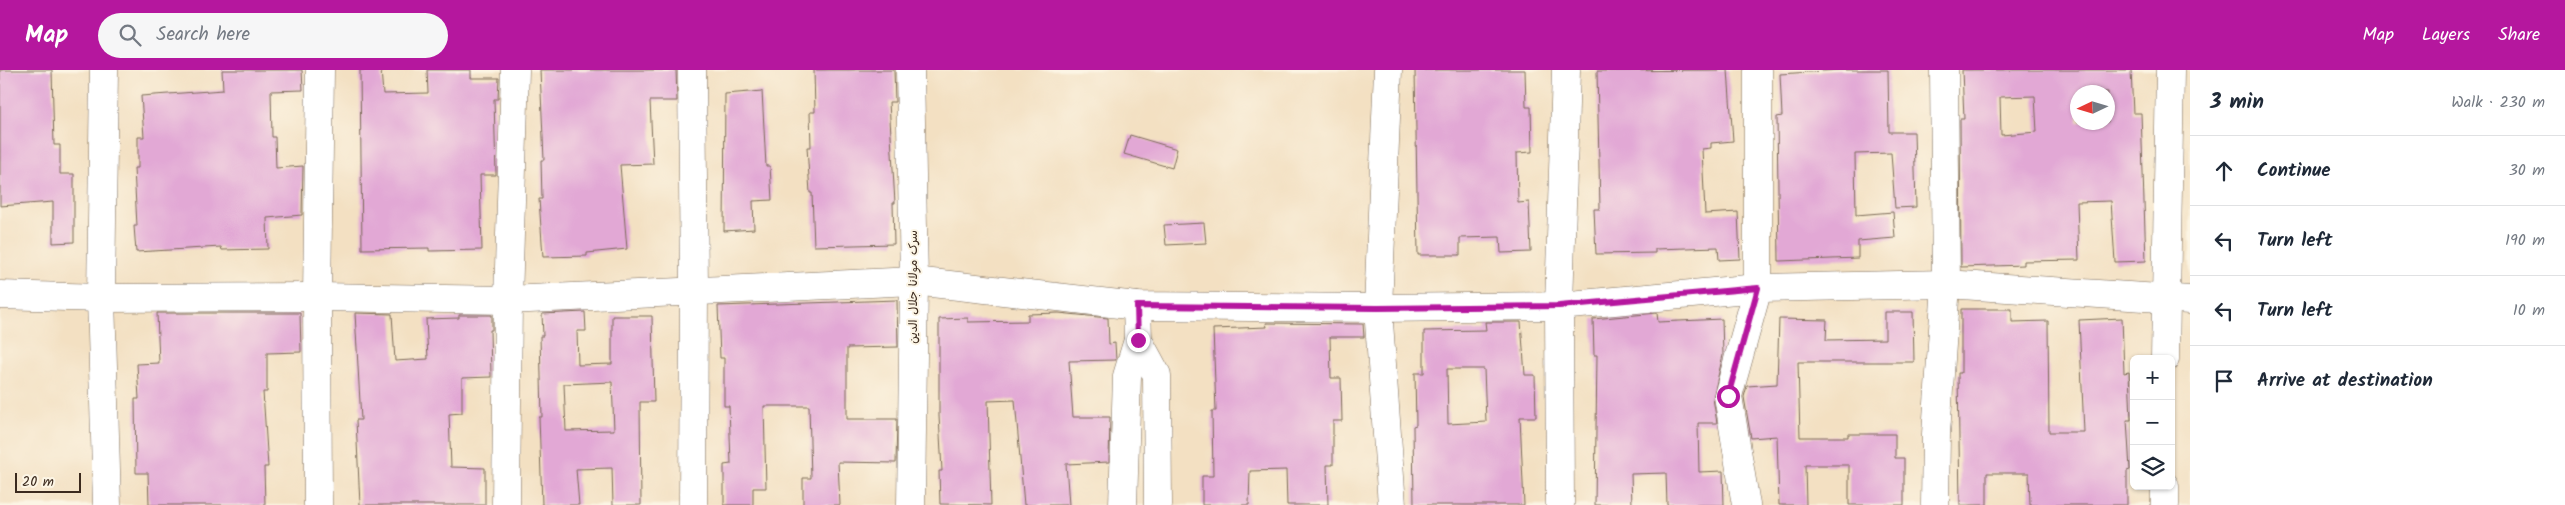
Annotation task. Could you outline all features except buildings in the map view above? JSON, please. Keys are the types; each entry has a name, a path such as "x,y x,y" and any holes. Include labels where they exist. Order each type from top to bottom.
{"street":[{"path":"104,70 101,298 107,505"},
{"path":"318,505 316,296 320,70"},
{"path":"506,505 508,300 515,70"},
{"path":"692,70 693,505"},
{"name":"سرک مولانا جلال الدین","path":"910,70 914,281 911,505"},
{"path":"1388,70 1378,308 1392,505"},
{"path":"1560,505 1559,306 1566,70"},
{"path":"1746,505 1728,396 1758,288 1758,70"},
{"path":"1935,505 1936,434 1946,284 1944,70"},
{"path":"2166,355 2177,300 2170,70"},
{"path":"0,295 101,298 316,296 508,300 914,281 1137,306 1378,308 1559,306 1758,288 1946,284 2177,300"},
{"path":"1123,505 1127,376 1138,340 1137,306"},
{"path":"1138,340 1157,376 1158,505"},
{"path":"2165,490 2165,505"}],"route":[{"path":"1138,340 1137,306 1378,308 1559,306 1758,288 1728,396"}]}
